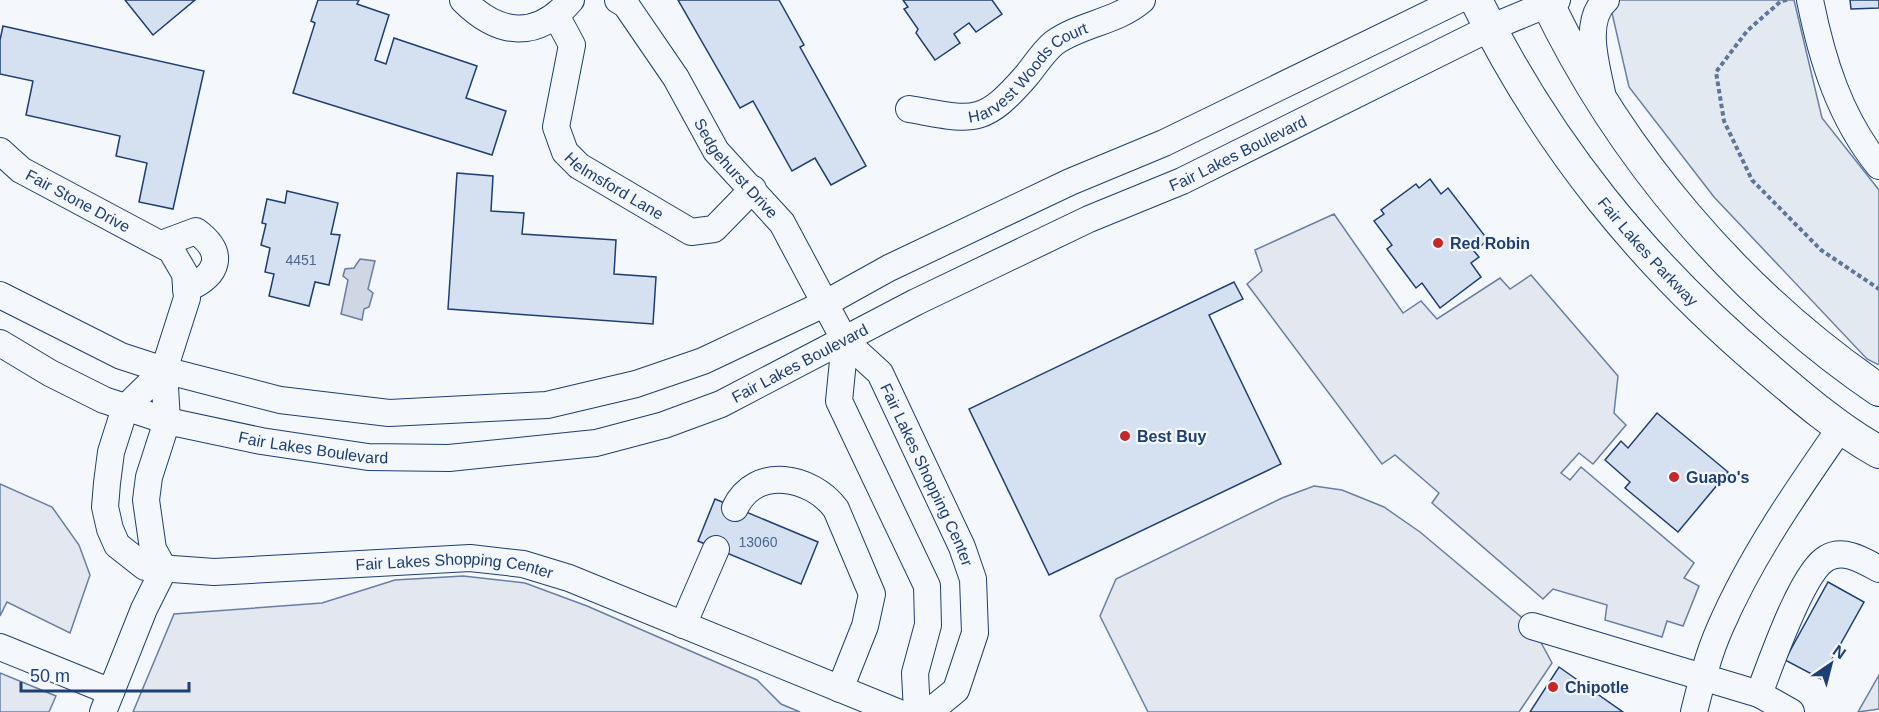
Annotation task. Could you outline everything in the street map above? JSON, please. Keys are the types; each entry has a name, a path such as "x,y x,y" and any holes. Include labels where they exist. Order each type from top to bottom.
{"main road":[{"name":"Fair Lakes Parkway","path":"1476,0 1521,83 1578,169 1653,262 1712,321 1841,428 1879,452"},
{"path":"1550,1 1579,64 1667,192 1712,244 1776,311 1846,368 1879,390"}],"street":[{"path":"463,0 474,12 503,26 528,30 564,8"},
{"name":"Sedgehurst Drive","path":"618,0 626,5 676,78 716,152 753,189 782,223 845,341"},
{"name":"Harvest Woods Court","path":"909,109 966,119 991,110 1011,93 1054,43 1128,9 1142,0"},
{"path":"0,295 88,342 121,356 164,370 280,400 389,413 547,405 636,384 703,361 826,303 889,268 1070,182 1164,143 1458,0"},
{"path":"1604,103 1594,49 1594,21 1606,0"},
{"path":"1810,0 1821,50 1837,97 1854,129 1879,166"},
{"name":"Fair Lakes Boulevard","path":"0,343 50,373 125,408 167,421 261,441 368,457 449,458 596,443 664,425 721,404 927,297 1089,219 1182,181 1490,28 1550,1"},
{"name":"Helmsford Lane","path":"564,8 572,45 556,127 565,152 579,166 691,232 714,229 753,189"},
{"name":"Fair Stone Drive","path":"0,151 21,170 171,250 185,274 187,298 164,370 167,421"},
{"path":"161,244 196,231 209,241 216,256 213,271 202,282 186,289"},
{"path":"845,341 839,401 927,586 928,625 915,673 917,712"},
{"name":"Fair Lakes Shopping Center","path":"845,341 880,373 962,547 973,579 975,633 956,690 929,712"},
{"path":"125,408 164,370"},
{"name":"Fair Lakes Shopping Center","path":"125,408 111,452 105,507 110,529 117,545 145,567 214,572 470,558 523,564 569,578 897,712"},
{"path":"0,647 107,702 144,609 164,569 153,549 146,500 150,477 167,421"},
{"path":"1694,712 1719,630 1744,578 1773,528 1841,428"},
{"path":"735,508 740,497 754,485 775,479 814,487 828,497 836,509 872,594 865,626 840,689"},
{"path":"683,625 716,549"},
{"path":"1759,694 1792,614 1815,569 1828,557 1847,554 1879,569"},
{"path":"1532,626 1759,694 1791,712"}],"path":[{"path":"1787,0 1781,1 1747,31 1716,72 1724,121 1752,180 1821,250 1879,289"}],"shaded area":[{"path":"1609,0 1794,0 1822,118 1879,190 1879,365 1867,359 1714,197 1629,87"},
{"path":"1334,214 1403,313 1421,301 1437,319 1500,278 1510,289 1531,275 1618,376 1614,413 1626,425 1593,464 1579,453 1561,473 1570,480 1581,467 1694,563 1684,578 1699,586 1683,626 1667,621 1662,637 1605,620 1607,605 1553,589 1543,599 1432,503 1439,493 1395,455 1382,464 1247,284 1262,271 1255,250"},
{"path":"360,259 375,261 368,289 373,293 369,307 364,309 362,320 341,314 348,280 343,276 345,269 354,268"},
{"path":"0,484 52,507 79,545 90,575 70,633 7,602 0,616"},
{"path":"1314,486 1342,490 1384,507 1420,532 1532,626 1552,663 1519,712 1148,712 1100,616 1116,579 1282,498"},
{"path":"463,576 525,583 587,606 757,680 781,704 800,712 133,712 174,614 322,603 395,580"},
{"path":"0,673 56,696 49,712 0,712"},
{"path":"1879,675 1879,709 1858,712"}],"building":[{"path":"125,0 195,0 153,35"},
{"path":"318,0 359,0 357,4 389,15 375,60 386,64 394,38 477,66 466,98 506,111 492,155 293,93 315,23 311,21"},
{"path":"678,0 779,0 804,45 800,47 866,166 831,185 815,158 792,171 753,101 740,108"},
{"path":"903,0 992,0 1002,14 976,32 969,23 954,34 960,43 935,60 916,33 918,29 904,9 908,7"},
{"path":"1850,0 1879,0 1879,8 1851,9"},
{"path":"3,26 204,71 173,209 139,202 147,163 116,156 120,136 26,115 33,81 0,74 0,40"},
{"path":"457,173 493,176 491,211 524,213 522,234 616,240 614,274 656,277 653,324 448,309"},
{"name":"Red Robin","path":"1430,179 1441,194 1448,188 1488,240 1474,251 1479,257 1471,263 1481,277 1440,308 1422,283 1416,288 1387,249 1392,245 1374,221 1384,214 1381,210 1416,184 1419,188"},
{"path":"287,191 338,203 331,234 340,235 329,285 315,282 309,306 269,296 274,274 265,272 270,248 261,245 266,224 262,223 267,199 285,203"},
{"name":"Best Buy","path":"1234,282 1243,299 1209,315 1281,464 1049,575 969,409"},
{"name":"Guapo's","path":"1657,413 1728,472 1678,532 1625,488 1630,482 1605,460 1621,441 1628,448"},
{"path":"715,499 818,542 801,584 698,541"},
{"path":"1828,582 1864,602 1821,679 1785,660"},
{"path":"1559,667 1623,712 1530,712"}],"place":[{"name":"Red Robin","path":"1438,243"},
{"name":"Best Buy","path":"1125,436"},
{"name":"Guapo's","path":"1674,477"},
{"name":"Chipotle","path":"1553,687"}]}
